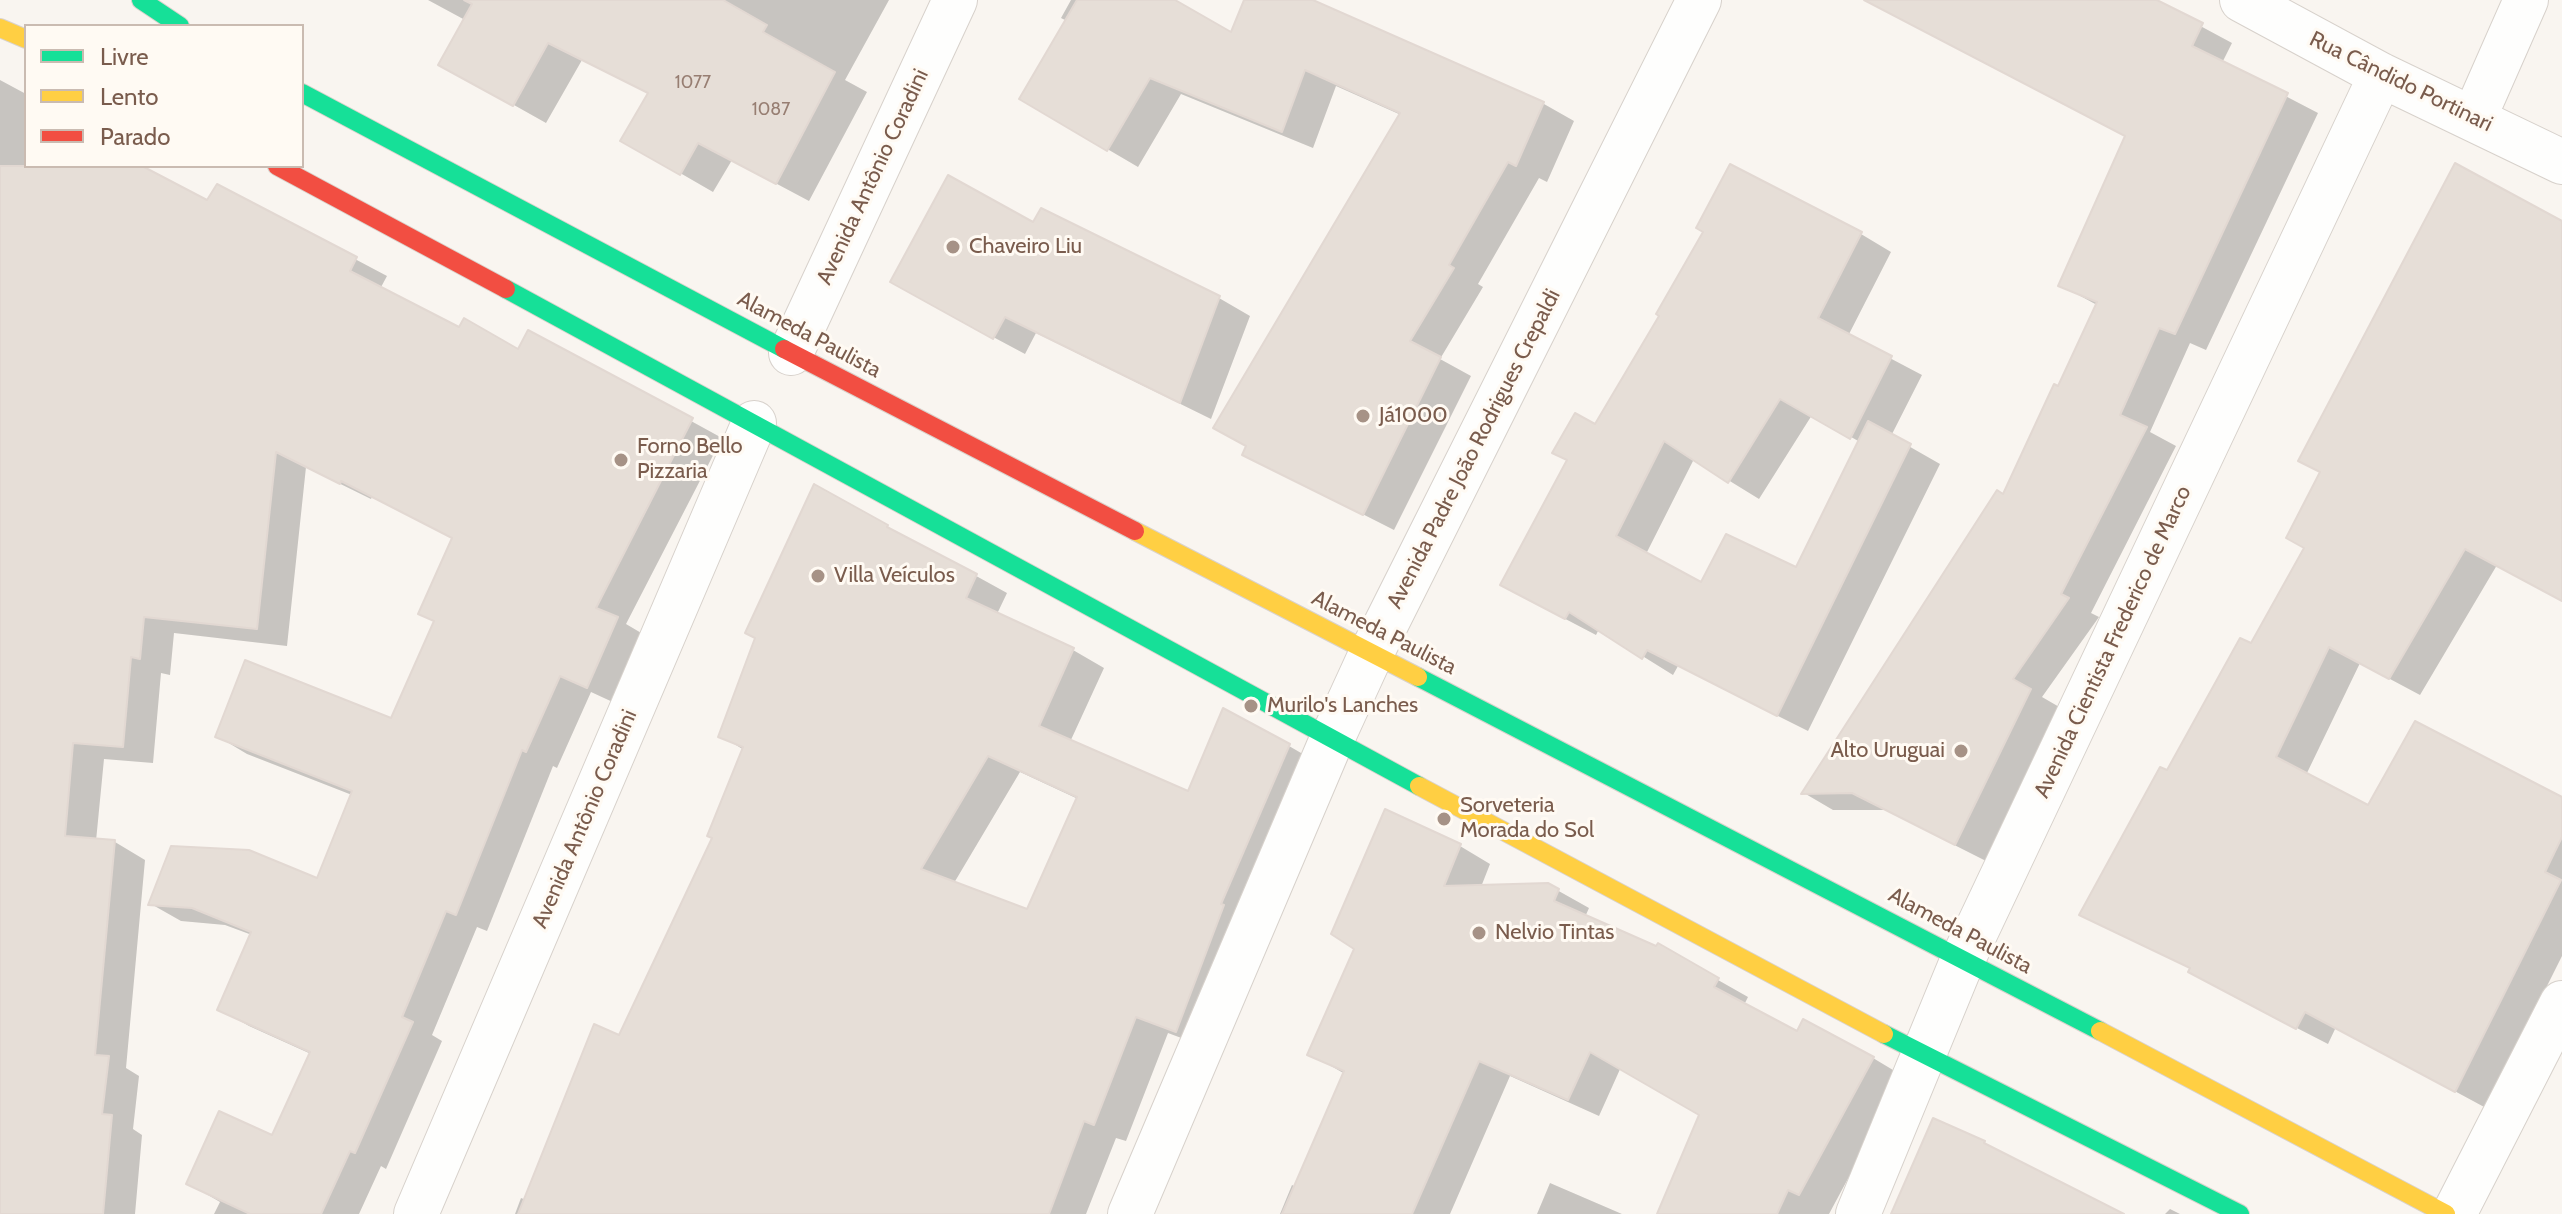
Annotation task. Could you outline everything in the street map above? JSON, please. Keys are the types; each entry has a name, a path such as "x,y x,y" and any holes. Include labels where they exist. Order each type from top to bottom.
{"main road":[{"path":"141,0 177,24"},
{"path":"0,28 24,38"},
{"name":"Alameda Paulista","path":"304,94 791,353 1963,959 2446,1214"},
{"path":"281,168 1332,739 1924,1055 2240,1214"}],"street":[{"name":"Avenida Antônio Coradini","path":"791,353 955,0"},
{"name":"Avenida Padre João Rodrigues Crepaldi","path":"1130,1214 1371,654 1699,0"},
{"name":"Rua Cândido Portinari","path":"2242,0 2381,75 2562,162"},
{"path":"2474,118 2526,0"},
{"name":"Avenida Cientista Frederico de Marco","path":"1858,1214 1963,959 2381,75"},
{"name":"Avenida Antônio Coradini","path":"416,1214 754,423"},
{"path":"2454,1214 2562,1003"}],"building":[{"path":"464,0 723,0 767,25 763,32 835,72 776,184 698,143 680,175 620,141 648,93 548,43 513,106 438,65 472,4"},
{"path":"1077,0 1175,0 1231,32 1244,0 1313,0 1544,102 1516,166 1508,162 1449,265 1454,268 1410,341 1441,357 1363,515 1242,455 1246,446 1213,428 1400,113 1305,70 1282,132 1150,78 1107,151 1019,99"},
{"path":"1864,0 2157,0 2203,23 2192,46 2288,93 2175,334 2159,328 2120,415 2147,427 2061,594 2069,598 2013,679 2031,689 1955,845 1852,793 1801,794 1997,490 2003,494 2054,384 2058,386 2097,302 2058,286 2125,136"},
{"path":"2455,163 2562,221 2562,601 2465,549 2389,679 2329,647 2276,757 2368,805 2415,721 2562,797 2562,837 2545,872 2561,880 2455,1092 2305,1012 2296,1029 2188,972 2190,968 2079,915 2160,767 2167,770 2240,638 2251,643 2304,548 2286,538 2320,472 2298,461"},
{"path":"1730,164 1862,232 1818,318 1892,356 1850,439 1780,399 1728,483 1664,441 1616,536 1701,582 1726,534 1796,567 1868,421 1911,444 1777,716 1647,650 1642,659 1569,612 1565,619 1500,585 1567,460 1552,453 1575,413 1595,424 1659,316 1656,314 1703,232 1696,228"},
{"path":"0,166 146,168 207,200 217,184 357,257 350,271 459,327 464,318 518,349 528,330 693,418 596,608 618,617 587,688 560,676 526,752 522,750 456,915 446,911 402,1017 413,1022 355,1153 350,1151 321,1214 250,1214 186,1184 219,1111 272,1135 310,1052 217,1010 251,932 192,908 148,905 171,846 249,850 317,878 352,791 215,737 245,660 391,718 434,621 418,614 452,538 341,481 340,484 276,452 257,629 144,617 140,659 131,657 123,747 73,743 65,836 115,840 95,1055 109,1056 102,1114 112,1115 103,1214 0,1214"},
{"path":"948,175 1033,222 1041,208 1220,296 1180,403 1005,317 993,339 890,282"},
{"path":"814,484 977,574 966,598 1074,648 1039,726 1188,791 1223,708 1290,744 1221,904 1224,905 1176,1032 1136,1017 1094,1125 1084,1121 1049,1214 518,1214 594,1024 619,1035 712,838 707,836 743,747 718,737 755,638 745,633","holes":["988,756 1077,797 1027,909 921,869"]},
{"path":"1385,809 1461,844 1444,886 1548,883 1559,889 1554,901 1656,946 1658,943 1719,978 1714,987 1797,1031 1803,1019 1874,1057 1799,1195 1788,1190 1777,1214 1657,1214 1699,1115 1590,1052 1568,1100 1479,1061 1412,1214 1282,1214 1344,1071 1307,1055 1354,949 1331,934"},
{"path":"1933,1118 1985,1141 2124,1214 1891,1214"}],"traffic: fast":[{"path":"141,0 177,24"},
{"path":"304,94 784,349"},
{"path":"506,289 1419,786"},
{"path":"1418,677 2100,1031"},
{"path":"1884,1034 2240,1214"}],"traffic: slow":[{"path":"0,28 24,38"},
{"path":"1135,531 1418,677"},
{"path":"1419,786 1884,1034"},
{"path":"2100,1031 2446,1214"}],"traffic: jam":[{"path":"281,168 506,289"},
{"path":"784,349 1135,531"}],"place":[{"name":"Chaveiro Liu","path":"953,247"},
{"name":"Já1000","path":"1363,416"},
{"name":"Forno Bello Pizzaria","path":"621,460"},
{"name":"Villa Veículos","path":"818,576"},
{"name":"Murilo's Lanches","path":"1251,706"},
{"name":"Alto Uruguai","path":"1961,751"},
{"name":"Sorveteria Morada do Sol","path":"1444,819"},
{"name":"Nelvio Tintas","path":"1479,933"}]}
